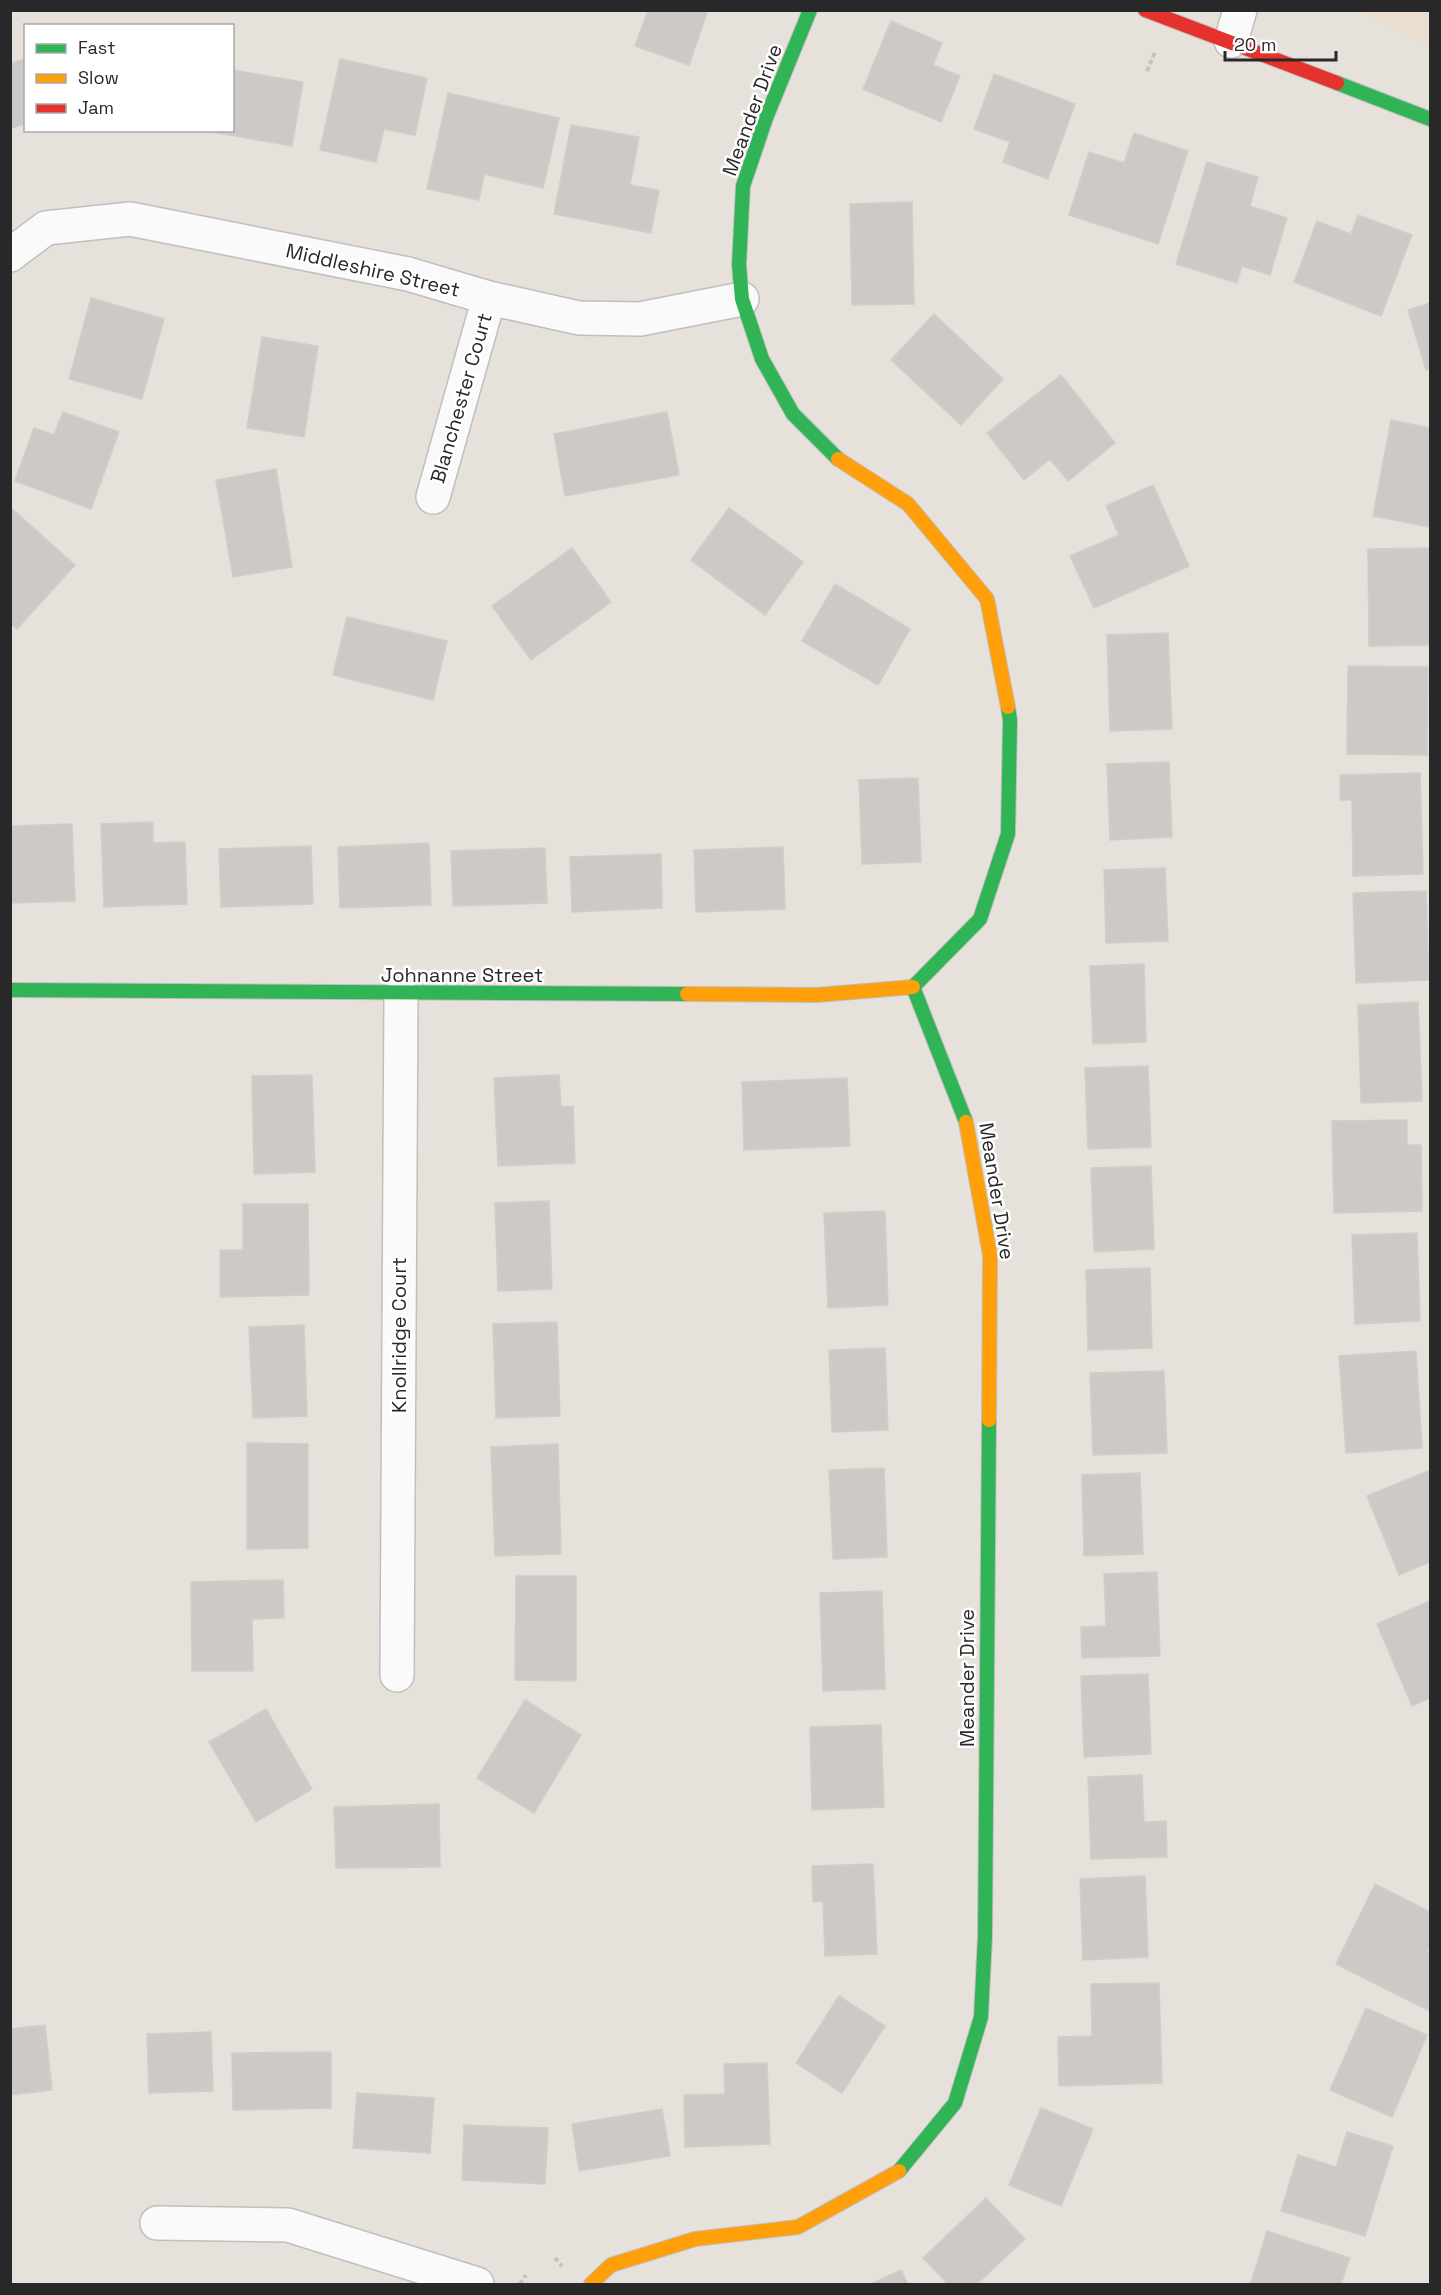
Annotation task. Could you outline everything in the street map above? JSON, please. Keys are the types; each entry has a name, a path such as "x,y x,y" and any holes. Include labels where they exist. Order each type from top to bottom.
{"street":[{"name":"Meander Drive","path":"591,2284 611,2265 695,2239 798,2227 898,2172 956,2103 981,2017 985,1912 990,1255 965,1114 913,987 980,919 1008,834 1010,720 987,599 908,504 842,463 793,414 762,359 742,299 739,265 744,186 766,118 810,10"},
{"path":"1144,10 1231,41 1431,119"},
{"path":"1231,41 1240,10"},
{"name":"Middleshire Street","path":"10,255 46,228 130,219 408,274 489,298 579,318 640,320 742,299"},
{"name":"Blanchester Court","path":"433,497 489,298"},
{"name":"Johnanne Street","path":"10,990 817,995 913,987"},
{"name":"Knollridge Court","path":"397,1675 401,994"},
{"path":"157,2223 288,2225 477,2284"}],"path":[{"path":"1148,71 1155,51"},
{"path":"520,2284 526,2275"}],"shaded area":[{"path":"1356,11 1430,11 1430,47"}],"building":[{"path":"648,10 708,10 689,65 635,46"},
{"path":"891,21 942,43 933,65 960,76 941,122 863,89"},
{"path":"24,59 24,124 10,129 10,64"},
{"path":"340,59 427,78 415,135 384,129 376,162 320,150"},
{"path":"234,70 303,82 292,146 212,132 234,132"},
{"path":"994,74 1075,104 1048,179 1003,162 1010,142 974,129"},
{"path":"448,93 559,118 543,188 484,174 479,200 427,189"},
{"path":"571,125 639,137 630,185 659,190 651,233 554,214"},
{"path":"1134,133 1188,151 1158,244 1069,215 1089,152 1124,163"},
{"path":"1207,162 1258,177 1250,206 1287,218 1270,275 1242,266 1237,283 1176,264"},
{"path":"912,202 914,304 852,305 850,204"},
{"path":"1358,215 1412,235 1381,316 1294,282 1317,221 1351,234"},
{"path":"91,298 164,319 142,399 69,379"},
{"path":"1430,303 1430,369 1426,370 1408,310"},
{"path":"934,314 1003,379 961,425 891,360"},
{"path":"262,337 318,346 304,437 247,428"},
{"path":"1061,375 1115,443 1068,481 1050,459 1024,480 987,433"},
{"path":"63,412 119,432 91,509 15,481 34,428 54,435"},
{"path":"667,412 679,475 565,496 554,434"},
{"path":"1391,420 1430,428 1430,527 1373,516"},
{"path":"276,469 292,567 233,577 216,480"},
{"path":"1153,485 1189,566 1094,608 1070,556 1119,535 1106,506"},
{"path":"10,507 75,565 17,629 10,623"},
{"path":"729,508 803,562 765,615 691,560"},
{"path":"572,548 611,602 531,660 492,606"},
{"path":"1430,548 1430,645 1369,646 1368,549"},
{"path":"835,584 910,629 878,685 802,641"},
{"path":"347,617 447,641 433,700 333,675"},
{"path":"1168,633 1172,729 1110,731 1107,635"},
{"path":"1348,666 1428,667 1427,755 1347,754"},
{"path":"1169,762 1172,837 1110,840 1107,764"},
{"path":"1420,773 1423,874 1353,876 1352,800 1340,800 1340,775"},
{"path":"918,778 921,862 862,864 859,780"},
{"path":"153,822 153,843 185,842 187,904 104,907 101,824"},
{"path":"72,824 75,901 10,903 10,826"},
{"path":"429,843 431,905 340,908 338,847"},
{"path":"311,846 313,904 221,907 219,849"},
{"path":"783,847 785,909 696,912 694,850"},
{"path":"545,848 547,903 453,906 451,851"},
{"path":"661,854 662,908 572,912 570,857"},
{"path":"1165,868 1168,941 1106,943 1104,870"},
{"path":"1426,891 1429,980 1356,983 1353,893"},
{"path":"1144,964 1146,1042 1093,1044 1090,966"},
{"path":"1418,1002 1422,1101 1361,1103 1358,1005"},
{"path":"1148,1066 1151,1147 1088,1149 1085,1068"},
{"path":"312,1075 315,1172 254,1174 252,1076"},
{"path":"559,1075 561,1107 573,1106 575,1163 498,1166 494,1078"},
{"path":"847,1078 850,1146 744,1150 742,1082"},
{"path":"1407,1120 1407,1145 1421,1145 1422,1211 1334,1213 1332,1121"},
{"path":"1151,1166 1154,1249 1094,1252 1091,1168"},
{"path":"549,1201 552,1289 498,1291 495,1203"},
{"path":"243,1204 308,1204 309,1295 220,1297 220,1250 243,1250"},
{"path":"885,1211 888,1305 828,1308 824,1213"},
{"path":"1417,1233 1420,1321 1355,1324 1352,1235"},
{"path":"1150,1268 1152,1348 1088,1350 1086,1270"},
{"path":"557,1322 560,1416 496,1418 493,1324"},
{"path":"304,1325 307,1416 253,1418 249,1327"},
{"path":"885,1348 888,1430 832,1432 829,1350"},
{"path":"1416,1351 1422,1448 1346,1453 1339,1356"},
{"path":"1164,1371 1167,1453 1093,1455 1090,1373"},
{"path":"247,1443 308,1444 308,1548 247,1549"},
{"path":"558,1444 561,1554 495,1556 491,1447"},
{"path":"884,1468 887,1557 833,1559 829,1470"},
{"path":"1428,1471 1430,1477 1430,1562 1399,1575 1367,1496"},
{"path":"1140,1473 1143,1554 1084,1556 1082,1475"},
{"path":"1157,1572 1160,1656 1082,1658 1081,1627 1106,1626 1104,1574"},
{"path":"516,1576 576,1576 576,1681 515,1680"},
{"path":"283,1580 284,1618 252,1619 253,1671 192,1671 191,1582"},
{"path":"882,1591 885,1689 823,1691 820,1593"},
{"path":"1430,1601 1430,1698 1412,1706 1377,1624"},
{"path":"1148,1674 1151,1754 1084,1757 1081,1676"},
{"path":"525,1700 581,1735 534,1813 477,1778"},
{"path":"266,1709 312,1789 256,1822 209,1742"},
{"path":"881,1725 884,1807 812,1810 810,1727"},
{"path":"1142,1775 1144,1822 1166,1821 1167,1857 1091,1859 1088,1777"},
{"path":"439,1804 440,1867 336,1868 334,1807"},
{"path":"873,1864 877,1954 825,1956 823,1901 813,1902 812,1866"},
{"path":"1145,1876 1148,1957 1083,1960 1080,1879"},
{"path":"1375,1884 1430,1912 1430,1945 1427,1952 1430,1954 1430,2011 1336,1964"},
{"path":"1159,1983 1162,2083 1059,2086 1058,2037 1092,2036 1091,1984"},
{"path":"839,1996 885,2026 842,2093 796,2063"},
{"path":"1366,2008 1427,2035 1392,2117 1330,2090"},
{"path":"45,2025 52,2090 10,2095 10,2029"},
{"path":"211,2032 213,2091 149,2093 147,2034"},
{"path":"331,2052 331,2108 233,2110 232,2053"},
{"path":"767,2063 770,2144 685,2147 684,2095 725,2094 724,2064"},
{"path":"357,2093 434,2098 430,2153 353,2148"},
{"path":"1041,2108 1093,2129 1061,2206 1009,2185"},
{"path":"662,2109 670,2156 579,2171 572,2124"},
{"path":"464,2125 548,2128 545,2184 462,2180"},
{"path":"1347,2132 1393,2146 1365,2236 1281,2211 1298,2155 1336,2167"},
{"path":"986,2198 1025,2239 977,2284 948,2284 923,2258"},
{"path":"1267,2231 1350,2258 1341,2284 1251,2283"},
{"path":"901,2270 908,2284 871,2284"}],"traffic: fast":[{"path":"810,10 766,118 743,186 739,265 742,299 762,359 793,414 838,459"},
{"path":"1337,83 1430,119"},
{"path":"966,1122 913,987 980,919 1008,834 1010,720 1008,707"},
{"path":"10,990 687,994"},
{"path":"899,2171 955,2103 981,2017 985,1936 989,1420"}],"traffic: slow":[{"path":"838,459 908,504 987,599 1008,707"},
{"path":"687,994 817,995 913,987"},
{"path":"966,1122 990,1255 989,1420"},
{"path":"591,2284 611,2265 695,2239 798,2227 899,2171"}],"traffic: jam":[{"path":"1145,10 1337,83"}]}
